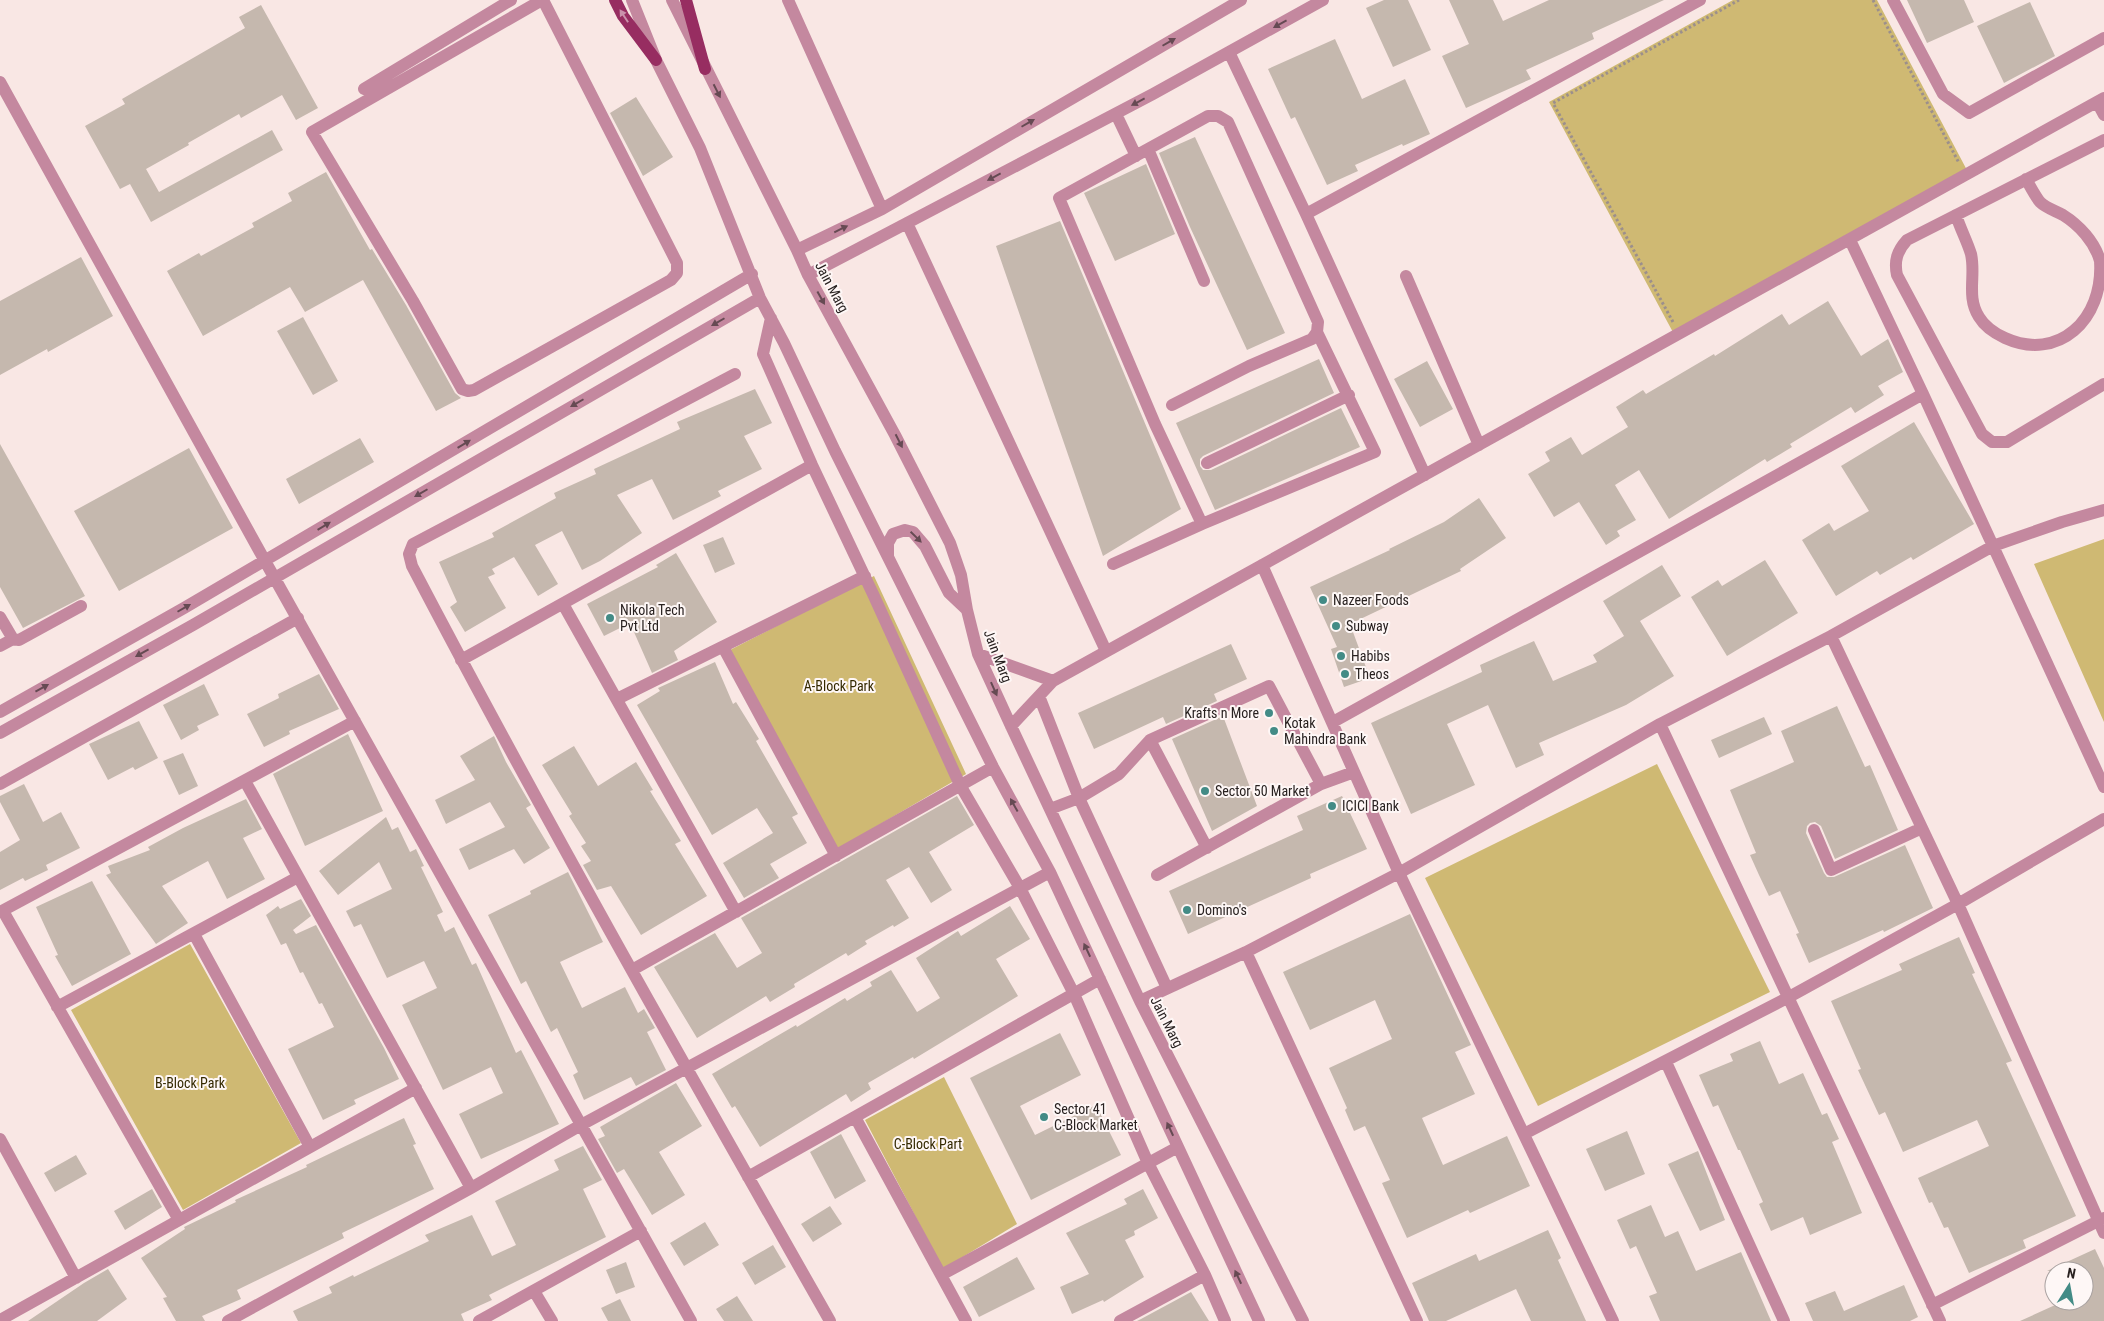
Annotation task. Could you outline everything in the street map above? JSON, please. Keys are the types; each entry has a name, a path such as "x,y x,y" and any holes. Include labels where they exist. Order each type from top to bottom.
{"main road":[{"path":"615,0 623,16 656,60"},
{"path":"686,0 706,69"}],"street":[{"path":"364,89 511,0"},
{"path":"542,0 677,263 677,273 671,280 474,390 468,391 462,389 413,301 312,132 542,0"},
{"path":"632,0 656,60 700,148 760,298 993,767 1050,872 1259,1321"},
{"name":"Jain Marg","path":"672,0 808,275 896,435 950,543 961,575 978,654 1140,1001 1303,1321"},
{"path":"788,0 882,209"},
{"path":"797,250 882,209 1241,0"},
{"path":"808,275 1116,114 1323,0"},
{"path":"1306,214 1700,0"},
{"path":"1893,0 1942,94 1969,114 2104,38"},
{"path":"1229,52 1306,214 1425,475"},
{"path":"0,82 265,561 691,1321"},
{"path":"1011,726 1053,681 1106,651 2100,100 2104,115"},
{"path":"1116,114 1136,156"},
{"path":"1172,405 1249,366 1312,339 1317,332 1318,322 1228,122 1218,116 1208,116 1059,198 1155,424 1202,524"},
{"path":"2104,140 1907,240 1900,247 1894,264 1897,275 1982,434 1992,442 2007,442 2104,384"},
{"path":"1148,149 1204,281"},
{"path":"1956,215 1971,255 1972,299 1978,316 1992,332 2017,343 2035,346 2053,343 2076,333 2087,324 2098,307 2102,289 2100,261 2092,243 2076,224 2040,202 2026,179"},
{"path":"907,223 1106,651"},
{"path":"1850,240 2104,787"},
{"path":"0,712 265,561 752,274"},
{"path":"1406,276 1479,445"},
{"path":"0,733 760,298"},
{"path":"771,318 763,354 812,464 960,786 1020,888 1074,994 1148,1163 1205,1275 1226,1321"},
{"path":"1113,564 1202,524 1375,452 1317,332"},
{"path":"735,374 413,544 409,554 412,566 461,660 632,970 830,1321"},
{"path":"1333,722 1923,394"},
{"path":"1207,463 1349,395"},
{"path":"461,660 812,464"},
{"path":"1140,1001 1246,952 1400,873 1660,724 1831,636 1993,546 2062,522 2104,510"},
{"path":"888,555 888,543 893,534 905,530 913,532 925,546 950,593 967,610"},
{"path":"1262,565 1400,873 1612,1321"},
{"path":"617,699 865,576"},
{"path":"563,604 736,912"},
{"path":"0,646 13,639 19,640 81,606"},
{"path":"0,617 13,639"},
{"path":"0,784 298,618"},
{"path":"1831,636 1958,904 2101,1219 2104,1233"},
{"path":"723,647 836,856"},
{"path":"978,654 1053,681"},
{"path":"1050,809 1079,798 1118,774 1150,740 1269,686 1321,784"},
{"path":"1039,696 1079,798 1167,988"},
{"path":"179,1220 1,912 355,721"},
{"path":"1660,724 1940,1321"},
{"path":"1150,740 1207,848"},
{"path":"632,970 993,767"},
{"path":"1157,875 1321,784 1354,772"},
{"path":"245,781 471,1188"},
{"path":"1524,1134 1789,998 1958,904 2104,819"},
{"path":"1814,830 1831,870 1922,828"},
{"path":"228,1321 471,1188 581,1125 1050,872"},
{"path":"57,1007 298,877"},
{"path":"194,934 310,1147"},
{"path":"1246,952 1417,1321"},
{"path":"748,1177 1100,979"},
{"path":"1666,1062 1784,1321"},
{"path":"0,1320 416,1088"},
{"path":"855,1117 966,1321"},
{"path":"0,1139 76,1278"},
{"path":"941,1275 1178,1147"},
{"path":"1932,1305 2101,1219"},
{"path":"479,1321 641,1232"},
{"path":"1120,1321 1205,1275"},
{"path":"534,1290 552,1321"}],"path":[{"path":"1677,329 1554,103 1740,0"},
{"path":"1873,0 1960,164"}],"green space":[{"path":"1733,0 1877,0 1969,174 1675,336 1549,102"},
{"path":"2104,539 2104,722 2034,564"},
{"name":"A-Block Park","path":"874,576 966,774 836,850 730,650"},
{"path":"1657,764 1770,992 1538,1106 1425,878"},
{"name":"B-Block Park","path":"190,944 301,1143 183,1210 71,1010"},
{"name":"C-Block Part","path":"944,1077 1017,1224 943,1269 865,1120"}],"building":[{"path":"1384,0 1408,0 1431,50 1393,67 1366,8"},
{"path":"1449,0 1493,0 1503,21 1549,0 1664,0 1592,33 1594,39 1526,70 1531,79 1466,108 1442,56 1469,44"},
{"path":"1907,0 1964,0 1974,22 1927,43"},
{"path":"2030,2 2055,56 2004,83 1977,26"},
{"path":"261,5 318,108 296,120 282,95 241,118 239,114 146,169 159,192 272,130 283,150 151,222 130,184 120,189 85,126 125,104 122,99 245,28 239,17"},
{"path":"1335,39 1362,99 1405,79 1430,134 1355,165 1358,171 1327,185 1295,117 1291,119 1268,69"},
{"path":"636,97 673,157 643,176 610,113"},
{"path":"1195,137 1285,333 1247,350 1190,227 1159,153"},
{"path":"1146,164 1175,234 1115,261 1084,193"},
{"path":"326,172 370,250 372,249 406,305 455,393 461,398 436,411 363,280 305,312 290,287 203,336 167,271 199,253 201,256 254,227 252,223 292,201 288,193"},
{"path":"1060,221 1181,509 1103,556 996,246"},
{"path":"81,257 113,316 48,352 47,349 0,375 0,301"},
{"path":"1828,301 1861,356 1888,339 1903,372 1878,386 1884,395 1855,413 1851,407 1790,444 1792,447 1767,462 1765,459 1669,519 1639,470 1615,485 1636,520 1617,531 1620,536 1606,545 1579,502 1554,517 1528,474 1550,461 1545,452 1571,437 1582,455 1628,427 1616,407 1643,390 1646,394 1714,354 1715,356 1782,314 1789,325"},
{"path":"303,317 338,381 313,395 277,331"},
{"path":"1319,359 1334,393 1203,456 1200,459 1200,466 1203,470 1211,470 1341,408 1360,447 1215,510 1176,423"},
{"path":"1427,361 1453,409 1420,427 1394,379"},
{"path":"755,389 772,423 744,436 762,469 718,491 721,496 673,520 652,479 617,495 642,533 600,561 582,570 562,531 535,545 558,584 538,596 514,557 492,569 495,574 488,577 506,608 465,632 450,607 457,602 439,562 494,537 492,533 556,498 554,493 596,474 594,469 680,429 677,422"},
{"path":"1914,422 1974,524 1913,560 1911,557 1880,575 1877,571 1836,596 1802,540 1829,523 1834,531 1869,511 1841,466"},
{"path":"360,438 374,462 299,504 286,479"},
{"path":"0,444 85,596 23,628 0,587"},
{"path":"189,448 233,528 119,591 74,511"},
{"path":"1479,498 1506,538 1460,569 1461,571 1350,624 1370,678 1344,687 1331,649 1337,647 1310,587 1390,550 1444,522"},
{"path":"723,537 735,564 715,573 703,545"},
{"path":"676,553 717,622 674,651 678,660 652,673 630,623 604,636 587,604 658,567 656,565"},
{"path":"1765,560 1798,613 1727,656 1691,597 1718,580 1722,586"},
{"path":"1662,565 1681,596 1640,621 1674,676 1626,705 1539,743 1544,755 1516,768 1488,705 1447,724 1475,785 1411,814 1371,723 1482,672 1480,665 1534,641 1553,681 1597,662 1593,655 1624,636 1603,601"},
{"path":"1231,644 1247,679 1214,694 1217,701 1166,724 1163,717 1094,749 1078,713"},
{"path":"715,662 733,704 736,702 759,739 756,741 798,814 792,817 807,843 770,864 779,878 744,898 723,863 773,833 757,808 712,835 637,705 660,691 658,688"},
{"path":"319,674 339,709 289,731 290,734 264,747 247,714 279,698 278,694"},
{"path":"204,684 219,715 197,726 199,730 181,740 163,705"},
{"path":"1837,706 1865,767 1870,765 1898,830 1835,859 1821,826 1815,822 1810,823 1807,826 1806,833 1824,873 1827,877 1834,877 1905,845 1933,908 1884,932 1883,930 1809,963 1796,934 1799,933 1780,891 1769,896 1759,875 1750,855 1756,853 1730,790 1794,762 1781,731"},
{"path":"1223,716 1257,806 1212,831 1172,739"},
{"path":"1764,717 1772,734 1719,758 1711,740"},
{"path":"139,721 158,758 135,770 133,767 108,780 89,744"},
{"path":"348,734 383,811 305,846 273,774"},
{"path":"494,736 506,762 531,805 526,808 550,848 524,864 514,849 469,870 459,849 505,827 490,802 446,824 435,800 475,780 460,756"},
{"path":"574,746 598,786 636,762 653,790 650,791 681,841 675,844 707,896 641,935 611,886 597,890 583,865 591,861 581,846 586,843 569,816 572,814 542,765"},
{"path":"183,753 198,786 179,795 163,761"},
{"path":"24,784 43,822 61,812 80,848 46,865 48,870 25,881 23,878 0,890 0,852 20,840 0,802 0,796"},
{"path":"957,796 974,825 929,852 952,890 931,903 909,867 886,880 909,918 865,941 867,944 848,956 846,953 794,984 795,987 770,1002 766,996 697,1038 654,967 715,933 737,968 762,953 741,918"},
{"path":"1342,796 1367,849 1310,874 1311,878 1188,934 1169,891 1303,830 1297,816"},
{"path":"246,799 262,829 243,838 265,879 227,899 208,861 162,886 188,923 156,944 106,875 111,873 108,866 150,850 148,847 183,828"},
{"path":"386,817 392,830 398,827 410,852 416,849 424,866 421,867 443,912 437,915 445,932 454,927 472,965 476,963 516,1053 521,1050 559,1124 481,1159 459,1114 503,1093 491,1067 443,1090 402,1005 437,988 424,961 387,978 361,924 354,927 346,911 392,889 379,862 338,895 319,871"},
{"path":"568,872 603,942 560,962 582,1008 625,987 638,1013 644,1009 655,1028 647,1032 666,1070 636,1086 631,1077 584,1100 573,1075 578,1072 557,1028 551,1032 526,981 521,984 488,915 531,894 530,891"},
{"path":"92,881 131,954 72,986 55,956 58,955 36,907"},
{"path":"301,899 311,916 293,930 296,934 316,925 384,1048 399,1079 354,1100 356,1104 323,1120 288,1049 334,1027 322,1003 319,1004 303,972 300,973 286,943 281,945 266,915 278,906 280,909"},
{"path":"1010,906 1030,939 996,959 1018,996 914,1059 913,1057 868,1083 871,1089 851,1102 846,1094 760,1147 735,1106 732,1108 712,1074 845,998 847,1001 872,986 870,982 891,970 917,1012 940,998 916,958 958,931 961,936"},
{"path":"1410,914 1471,1045 1455,1052 1475,1094 1422,1118 1443,1165 1507,1136 1530,1186 1470,1213 1468,1210 1407,1238 1382,1183 1390,1180 1365,1126 1354,1131 1345,1110 1347,1108 1329,1068 1392,1039 1375,1000 1310,1030 1283,972"},
{"path":"1959,937 1975,973 1972,974 2012,1061 2006,1063 2076,1216 2023,1240 2026,1248 1969,1273 1948,1227 1944,1228 1932,1202 1929,1203 1918,1178 1989,1146 1977,1120 1903,1152 1885,1112 1879,1115 1858,1070 1861,1069 1831,1001 1902,970 1899,964"},
{"path":"1060,1033 1081,1075 1020,1106 1035,1135 1096,1105 1121,1155 1031,1200 970,1078"},
{"path":"1760,1041 1779,1084 1803,1073 1822,1115 1827,1113 1839,1139 1832,1142 1862,1213 1810,1235 1803,1217 1771,1231 1759,1204 1763,1202 1740,1150 1738,1150 1718,1105 1713,1107 1699,1075 1733,1061 1730,1054"},
{"path":"676,1083 702,1126 659,1152 685,1195 652,1215 624,1169 617,1173 598,1139 605,1136 600,1127"},
{"path":"404,1118 416,1144 413,1145 434,1189 342,1233 344,1238 237,1290 241,1299 202,1316 205,1321 176,1321 163,1298 167,1297 141,1258 185,1229 184,1227 236,1202 235,1200 307,1167 306,1165"},
{"path":"1627,1131 1645,1174 1605,1191 1586,1149"},
{"path":"841,1134 866,1181 835,1199 810,1152"},
{"path":"583,1146 602,1180 583,1189 606,1237 489,1295 492,1300 461,1314 464,1321 298,1321 293,1311 332,1293 329,1287 429,1241 425,1235 472,1215 492,1256 516,1245 495,1201 559,1170 554,1160"},
{"path":"1698,1151 1725,1220 1700,1231 1668,1164"},
{"path":"76,1155 87,1174 55,1192 44,1173"},
{"path":"152,1189 162,1207 125,1230 114,1211"},
{"path":"1143,1189 1158,1218 1134,1231 1135,1235 1125,1240 1144,1277 1104,1302 1103,1300 1072,1314 1060,1287 1089,1274 1066,1233 1127,1204 1124,1199"},
{"path":"1651,1205 1665,1237 1678,1231 1696,1271 1741,1252 1771,1321 1660,1321 1649,1296 1657,1293 1636,1246 1630,1249 1617,1220"},
{"path":"830,1206 842,1224 813,1242 801,1224"},
{"path":"705,1222 719,1245 684,1266 670,1243"},
{"path":"1548,1230 1561,1258 1558,1260 1586,1321 1531,1321 1516,1289 1446,1321 1429,1321 1412,1283 1476,1254 1479,1261"},
{"path":"773,1245 786,1267 755,1285 742,1263"},
{"path":"2095,1249 2104,1268 2104,1321 2020,1321 2044,1310 2094,1311 2094,1261 2069,1261"},
{"path":"1017,1257 1035,1289 979,1317 963,1287"},
{"path":"626,1262 635,1287 616,1294 606,1270"},
{"path":"108,1269 127,1299 97,1321 28,1321 84,1283"},
{"path":"1904,1285 1918,1317 1910,1321 1813,1321 1805,1303 1835,1291 1844,1311"},
{"path":"1191,1292 1209,1321 1137,1321 1141,1319"},
{"path":"737,1296 753,1321 724,1321 716,1309"},
{"path":"620,1299 631,1321 608,1321 601,1308"}],"place":[{"name":"Nazeer Foods","path":"1323,600"},
{"name":"Nikola Tech Pvt Ltd","path":"610,618"},
{"name":"Subway","path":"1336,626"},
{"name":"Habibs","path":"1341,656"},
{"name":"Theos","path":"1345,674"},
{"name":"Krafts n More","path":"1269,713"},
{"name":"Kotak Mahindra Bank","path":"1274,731"},
{"name":"Sector 50 Market","path":"1205,791"},
{"name":"ICICI Bank","path":"1332,806"},
{"name":"Domino's","path":"1187,910"},
{"name":"Sector 41 C-Block Market","path":"1044,1117"}]}
